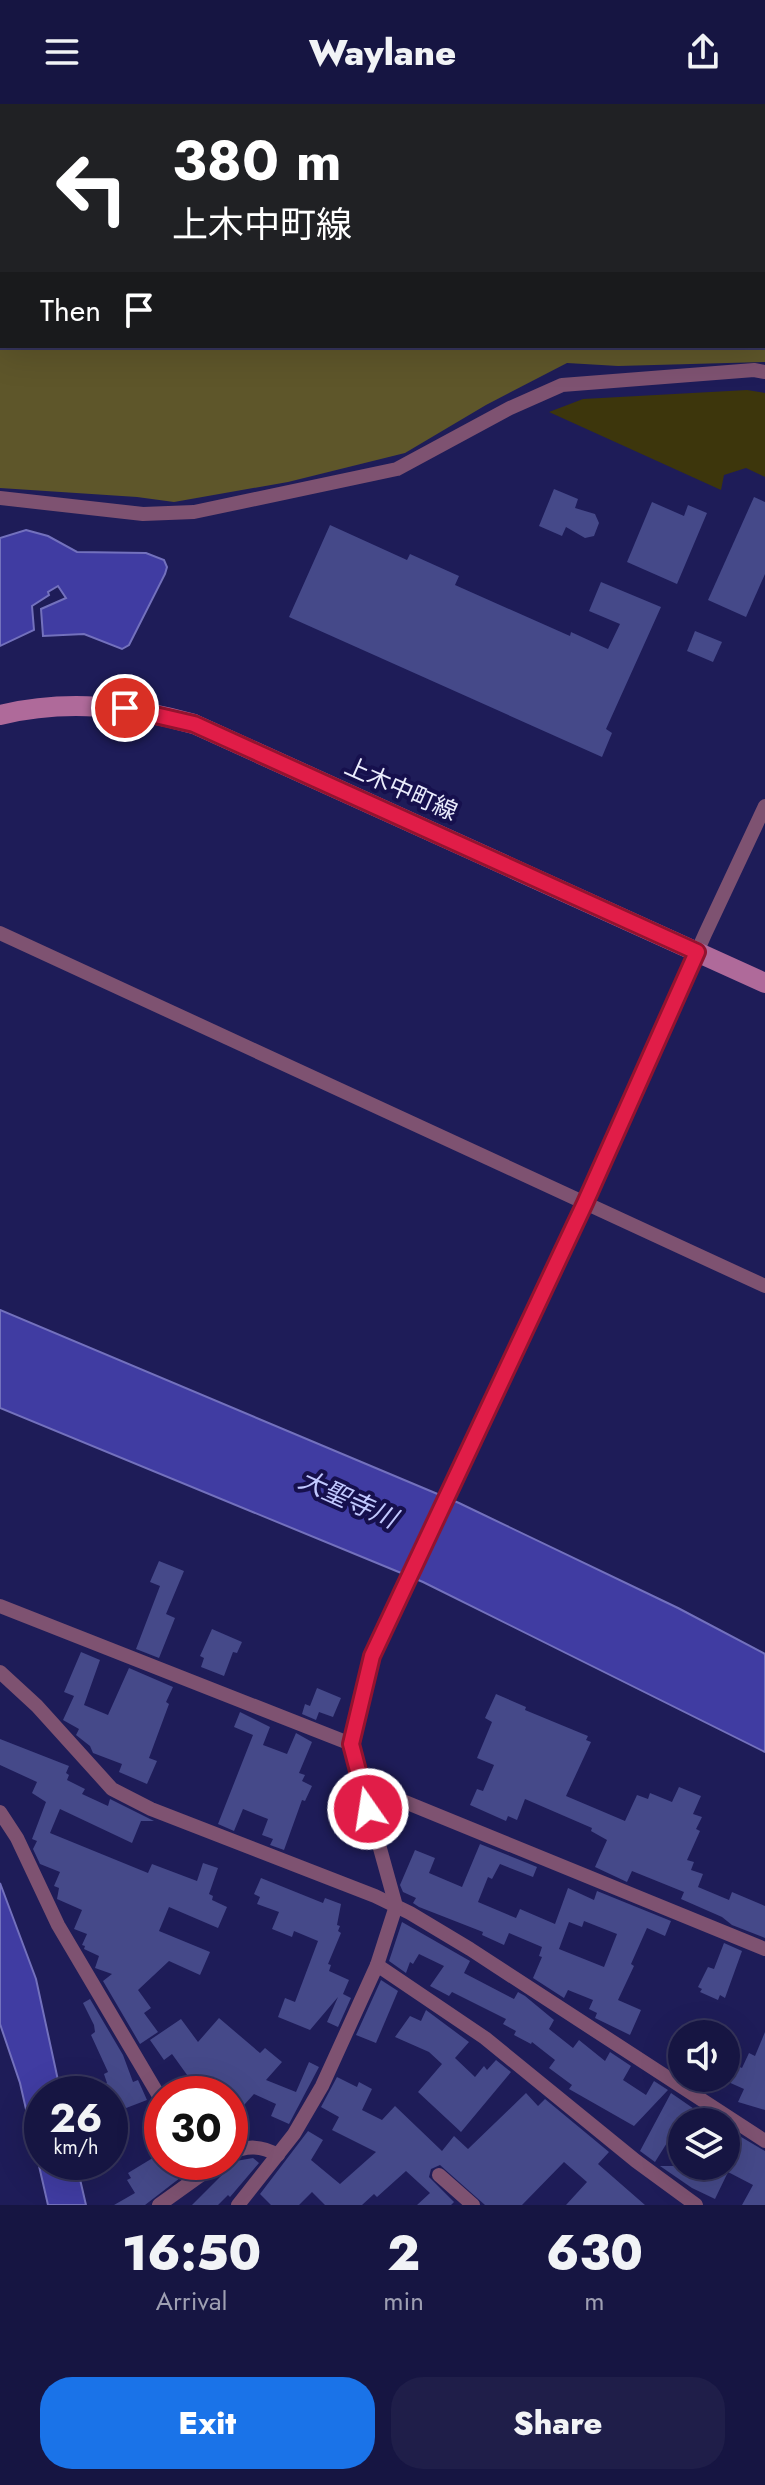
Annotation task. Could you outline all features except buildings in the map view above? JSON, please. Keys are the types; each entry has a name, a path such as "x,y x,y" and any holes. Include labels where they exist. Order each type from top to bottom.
{"main road":[{"name":"上木中町線","path":"0,715 39,708 92,705 148,712 194,724 765,983"}],"street":[{"path":"0,498 143,514 194,512 397,469 510,408 562,385 754,370 765,372"},
{"path":"238,2205 294,2134 322,2086 377,1965 396,1906 351,1744 372,1656 585,1203 765,806"},
{"path":"0,933 765,1286"},
{"path":"0,1606 351,1744"},
{"path":"0,1672 37,1706 112,1789 151,1809 396,1906 470,1949 765,2141"},
{"path":"361,1784 765,1949"},
{"path":"0,1812 17,1838 58,1925 147,2076"},
{"path":"377,1965 485,2038 636,2161 696,2205"},
{"path":"248,2147 278,2155"},
{"path":"439,2175 473,2205"},
{"path":"159,2205 184,2198 194,2180"}],"shaded area":[{"path":"0,348 765,348 765,362 618,366 567,363 486,405 405,453 288,482 174,502 0,488"},
{"path":"747,390 765,393 765,477 746,468 724,475 721,490 549,412 583,399"}],"water":[{"path":"26,530 48,536 77,552 146,553 164,560 167,567 165,574 129,645 122,649 84,634 43,636 41,609 66,598 58,586 32,606 34,630 0,646 0,538"},
{"name":"大聖寺川","path":"0,1310 459,1503 678,1608 765,1654 765,1752 423,1582 0,1408"},
{"path":"0,1883 36,1979 57,2076 24,2076 24,2100 0,2024"},
{"path":"42,2180 80,2180 86,2205 48,2205"}],"route":[{"path":"125,708 194,724 697,952 585,1203 372,1656 351,1744 368,1809"}]}
